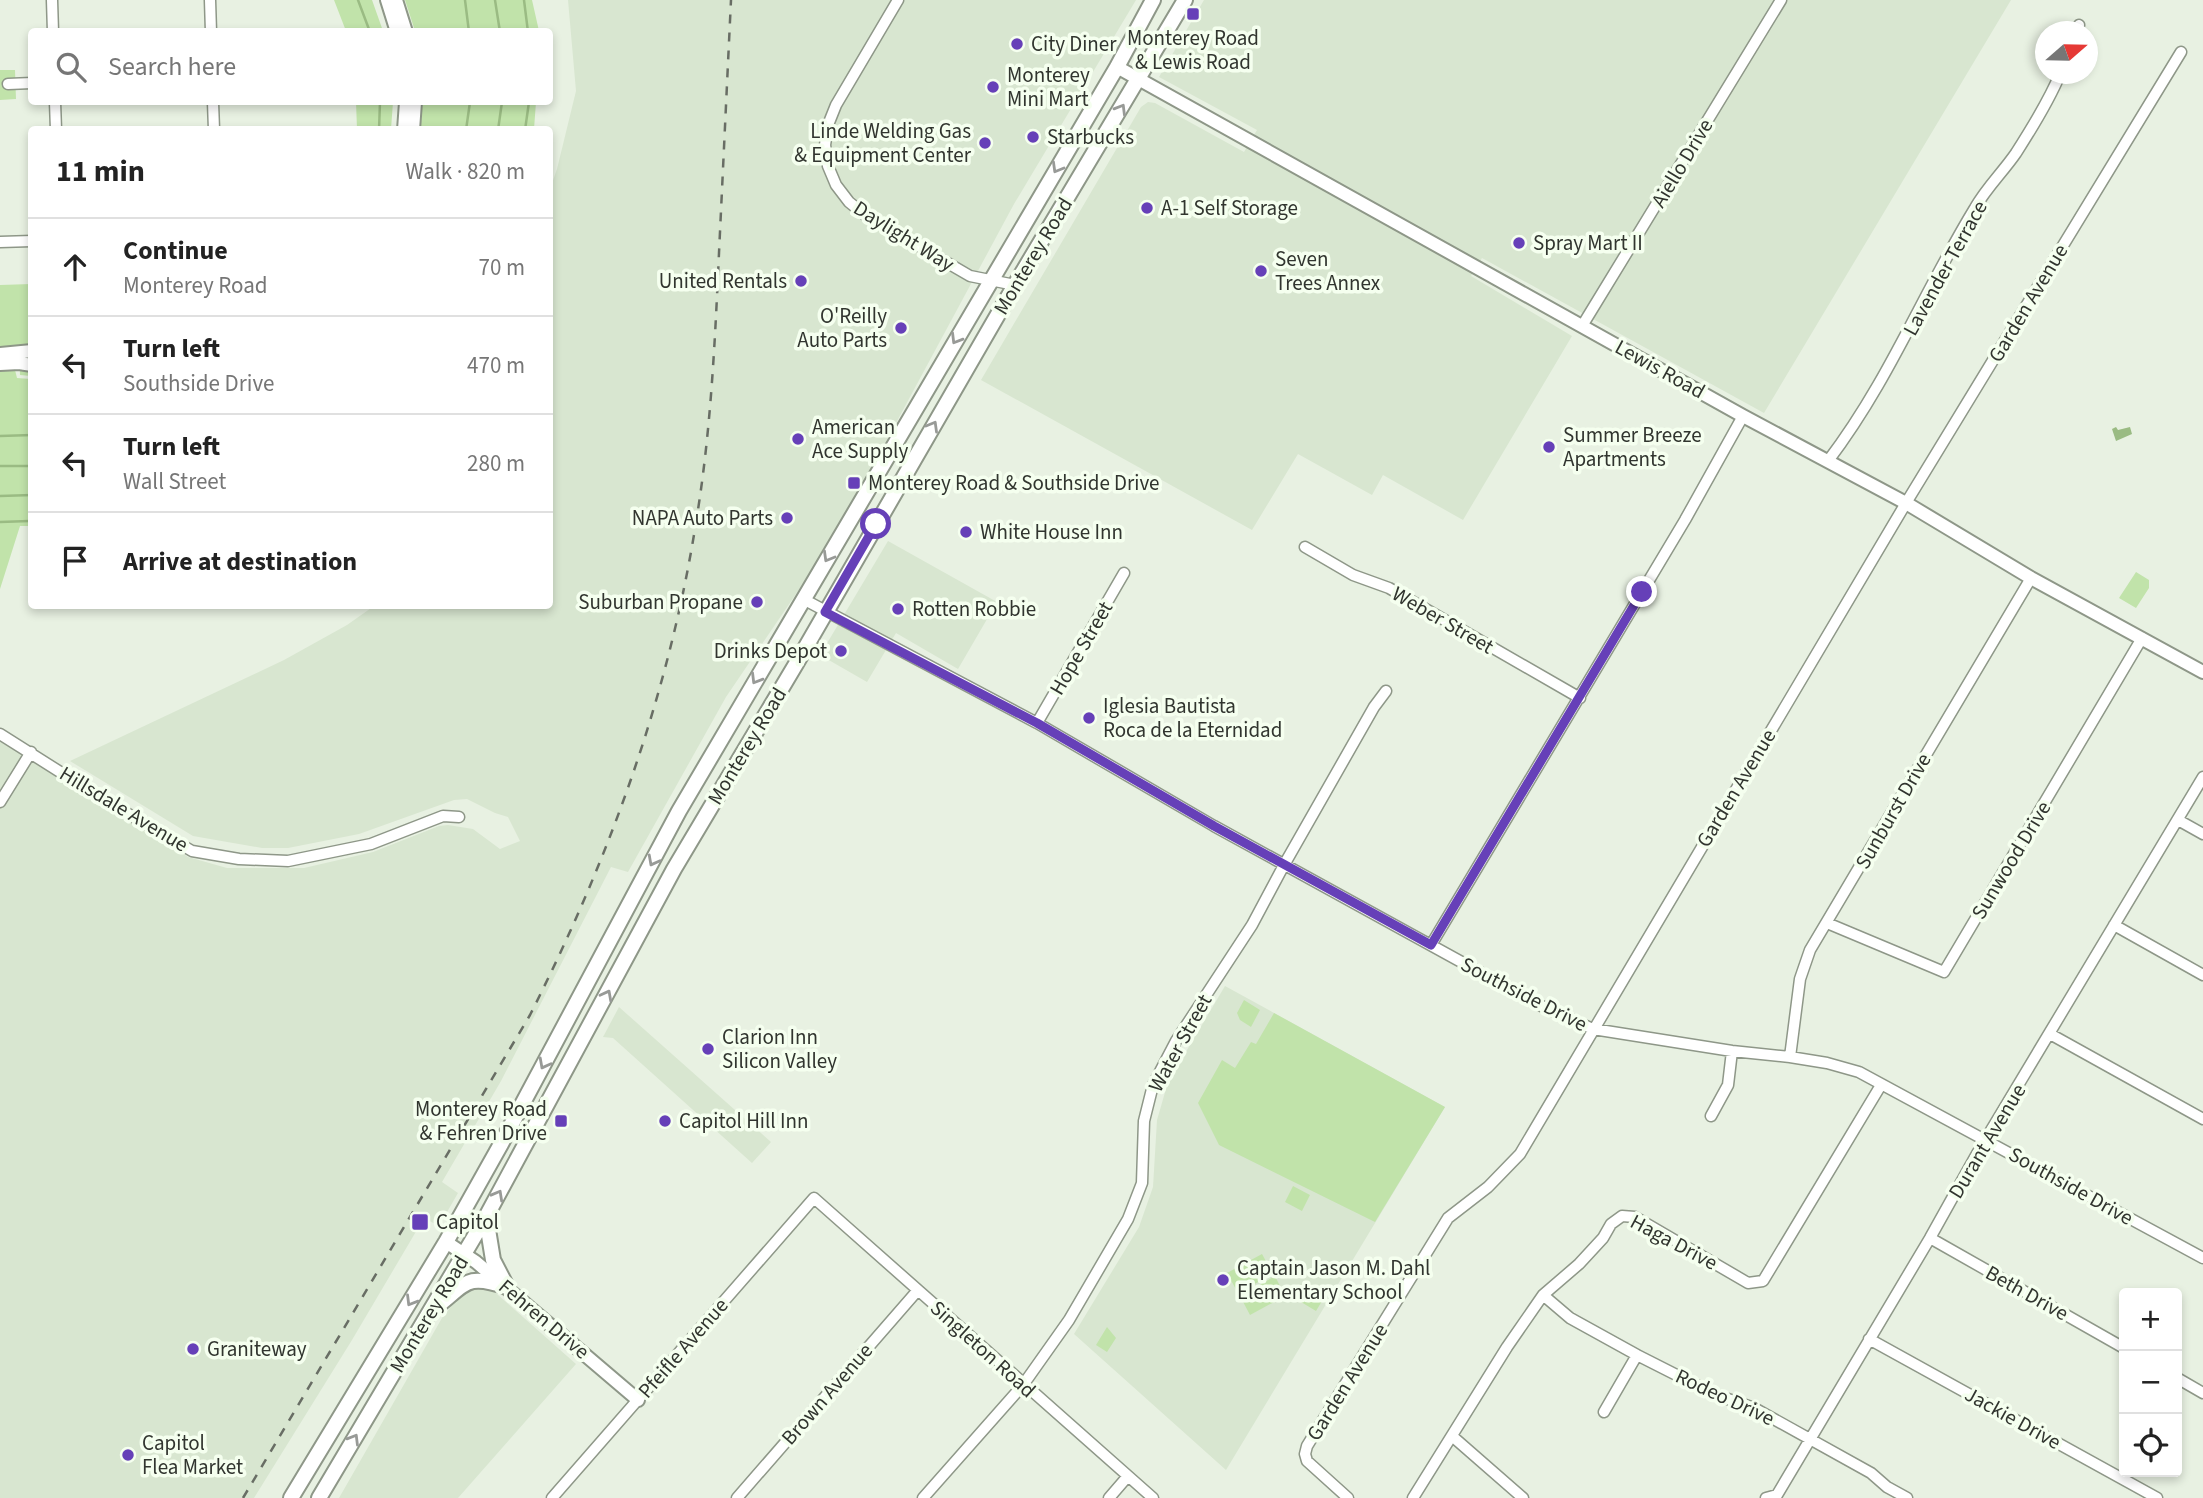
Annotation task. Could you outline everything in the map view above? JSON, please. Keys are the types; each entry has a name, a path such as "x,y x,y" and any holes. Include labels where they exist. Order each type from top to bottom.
{"main road":[{"name":"Monterey Road","path":"291,1498 446,1242 675,818 1153,0"},
{"name":"Monterey Road","path":"319,1498 486,1217 654,906 1015,285 1185,0"},
{"path":"634,895 654,906"},
{"path":"486,1217 493,1260 507,1287"},
{"path":"429,1312 471,1280 481,1279 507,1287"}],"street":[{"path":"52,0 53,28"},
{"path":"210,0 211,28"},
{"path":"387,0 396,28"},
{"path":"396,0 405,28"},
{"name":"Daylight Way","path":"898,0 836,105 828,125 825,145 828,166 836,185 849,202 865,215 970,276 1015,285"},
{"name":"Aiello Drive","path":"1582,326 1781,0"},
{"name":"Garden Avenue","path":"1348,1498 1307,1461 1307,1446 1448,1218 1488,1187 1520,1154 1906,503 2181,52"},
{"name":"Lewis Road","path":"1116,67 1743,416 1906,503 2031,578 2203,672"},
{"path":"8,84 28,83"},
{"name":"Lavender Terrace","path":"1828,461 1878,388 1976,205 2015,153 2054,84"},
{"path":"55,105 56,126"},
{"path":"213,105 214,126"},
{"path":"404,126 406,105"},
{"path":"413,126 415,105"},
{"path":"0,242 28,241"},
{"path":"0,354 28,351"},
{"path":"0,364 28,365"},
{"path":"1431,945 1580,698 1720,460 1743,416"},
{"name":"Weber Street","path":"1305,547 1353,575 1389,588 1580,698"},
{"name":"Hope Street","path":"1037,723 1124,573"},
{"name":"Sunburst Drive","path":"1790,1057 1800,979 1810,950 2031,578"},
{"name":"Southside Drive","path":"803,599 1037,723 1283,864 1547,1009 1593,1029 1732,1051 1790,1057 1859,1072 2203,1258"},
{"name":"Sunwood Drive","path":"1827,923 1944,972 2142,638"},
{"name":"Water Street","path":"923,1498 1023,1384 1069,1320 1128,1219 1142,1183 1144,1121 1153,1085 1176,1041 1252,925 1283,864 1374,707 1386,691"},
{"name":"Hillsdale Avenue","path":"0,734 192,851 239,859 288,861 371,844 443,816 459,817"},
{"path":"0,802 31,752"},
{"name":"Durant Avenue","path":"1766,1498 1777,1495 2203,777"},
{"path":"2178,820 2203,834"},
{"path":"2114,925 2203,975"},
{"path":"2050,1034 2203,1119"},
{"path":"1711,1116 1728,1085 1732,1051"},
{"name":"Haga Drive","path":"1413,1498 1507,1347 1543,1295 1579,1264 1603,1238 1611,1224 1622,1216 1635,1217 1748,1283 1763,1281 1881,1085"},
{"name":"Singleton Road","path":"814,1198 1153,1498"},
{"name":"Pfeifle Avenue","path":"552,1498 814,1198"},
{"name":"Beth Drive","path":"1930,1238 2119,1345"},
{"name":"Fehren Drive","path":"446,1242 507,1287 638,1400"},
{"name":"Brown Avenue","path":"737,1498 918,1290"},
{"name":"Rodeo Drive","path":"1543,1295 1570,1318 1716,1395 1754,1408 1871,1473 1887,1487 1907,1498"},
{"name":"Jackie Drive","path":"1869,1339 2157,1498"},
{"path":"1604,1412 1637,1355"},
{"path":"2182,1381 2203,1393"},
{"path":"1452,1436 1523,1498"},
{"path":"1109,1498 1128,1476"}],"shaded area":[{"path":"334,0 372,0 382,28 345,28"},
{"path":"405,0 532,0 538,28 414,28"},
{"path":"568,0 1136,0 1014,204 834,538 726,697 628,872 611,867 501,1081 442,1182 458,1193 439,1226 424,1218 254,1498 0,1498 0,740 188,857 227,868 304,868 373,852 439,826 448,825 473,829 500,849 520,841 508,817 467,799 454,800 359,834 288,848 262,848 193,836 70,761 284,660 347,625 370,609 553,609 553,180 576,91"},
{"path":"1204,0 2011,0 1764,413 1482,258 1471,276 1572,336 1463,520 1383,475 1372,495 1298,454 1252,530 981,380 1141,107 1148,102 1155,103 1244,152 1257,130 1159,77"},
{"path":"0,70 15,70 16,99 0,100"},
{"path":"356,105 393,105 391,126 357,126"},
{"path":"423,105 536,105 534,126 420,126"},
{"path":"28,284 28,376 20,375 19,354 0,354 0,285"},
{"path":"15,370 17,378 28,379 28,526 20,526 0,589 0,371"},
{"path":"2116,427 2118,430 2130,427 2132,434 2116,441 2112,429"},
{"path":"888,541 997,602 958,669 896,633 867,682 820,655"},
{"path":"2136,572 2149,580 2149,588 2136,608 2119,598"},
{"name":"Captain Jason M. Dahl Elementary School","path":"1225,986 1445,1107 1226,1470 1074,1334 1139,1227 1153,1187 1157,1120 1168,1082"},
{"path":"1244,1000 1260,1010 1251,1027 1240,1020 1237,1013"},
{"path":"619,1007 771,1142 752,1163 613,1038 603,1037"},
{"path":"1274,1013 1445,1107 1375,1222 1219,1145 1198,1103 1222,1060 1235,1068 1251,1042 1256,1044"},
{"path":"1293,1186 1310,1195 1302,1211 1285,1202"},
{"path":"1262,1254 1273,1274 1238,1293 1227,1273"},
{"path":"1275,1276 1285,1296 1250,1315 1240,1296"},
{"path":"477,1284 489,1287 576,1364 458,1498 339,1498 442,1318 464,1290"},
{"path":"1310,1286 1325,1296 1316,1311 1301,1302"},
{"path":"1107,1327 1116,1338 1107,1352 1096,1345"}],"waterway":[{"path":"358,0 368,28"},
{"path":"465,0 468,28"},
{"path":"495,0 499,28"},
{"path":"524,0 528,28"},
{"path":"379,126 380,105"},
{"path":"467,126 470,105"},
{"path":"499,126 502,105"},
{"path":"526,126 529,105"},
{"path":"0,436 28,435"},
{"path":"0,466 28,466"},
{"path":"0,496 28,495"},
{"path":"0,522 28,521"}],"railway":[{"path":"243,1498 530,1015 586,895 633,772 671,646 702,483 714,352 731,0"}],"place":[{"name":"Monterey Road & Lewis Road","path":"1193,14"},
{"name":"City Diner","path":"1017,44"},
{"name":"Monterey Mini Mart","path":"993,87"},
{"name":"Starbucks","path":"1033,137"},
{"name":"Linde Welding Gas & Equipment Center","path":"985,143"},
{"name":"A-1 Self Storage","path":"1147,208"},
{"name":"Spray Mart II","path":"1519,243"},
{"name":"Seven Trees Annex","path":"1261,271"},
{"name":"United Rentals","path":"801,281"},
{"name":"O'Reilly Auto Parts","path":"901,328"},
{"name":"American Ace Supply","path":"798,439"},
{"name":"Summer Breeze Apartments","path":"1549,447"},
{"name":"Monterey Road & Southside Drive","path":"854,483"},
{"name":"NAPA Auto Parts","path":"787,518"},
{"name":"White House Inn","path":"966,532"},
{"name":"Suburban Propane","path":"757,602"},
{"name":"Rotten Robbie","path":"898,609"},
{"name":"Drinks Depot","path":"841,651"},
{"name":"Iglesia Bautista Roca de la Eternidad","path":"1089,718"},
{"name":"Clarion Inn Silicon Valley","path":"708,1049"},
{"name":"Monterey Road & Fehren Drive","path":"561,1121"},
{"name":"Capitol Hill Inn","path":"665,1121"},
{"name":"Capitol","path":"420,1222"},
{"name":"Captain Jason M. Dahl Elementary School","path":"1223,1280"},
{"name":"Graniteway","path":"193,1349"},
{"name":"Capitol Flea Market","path":"128,1455"}],"route":[{"path":"876,524 825,612 1037,723 1270,858 1431,945 1642,592"}]}
